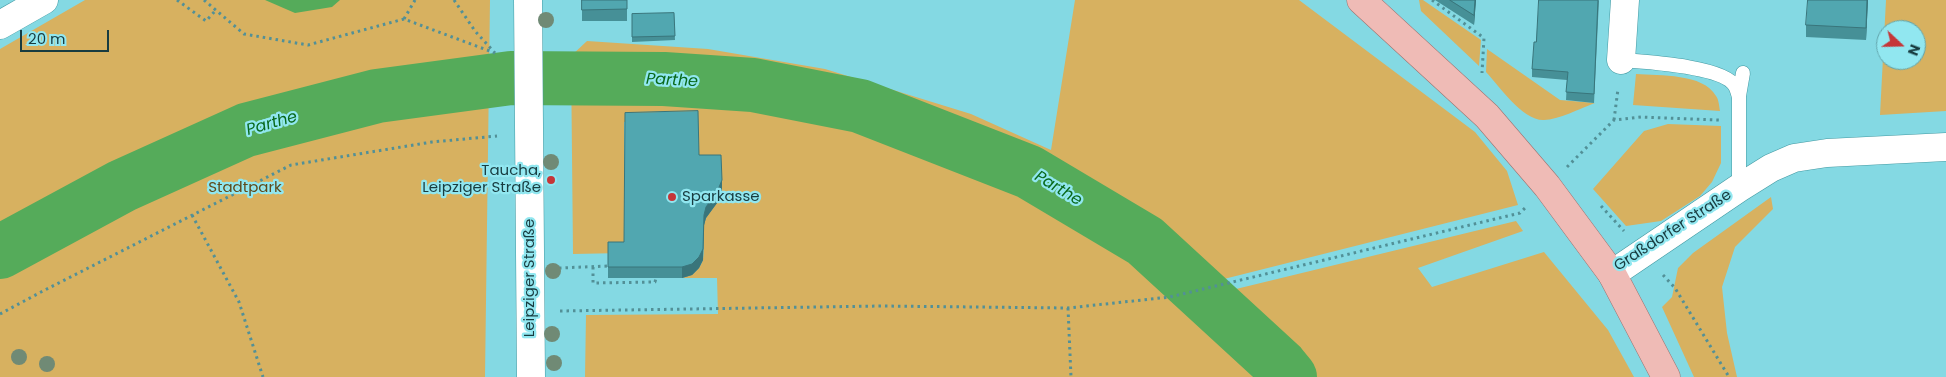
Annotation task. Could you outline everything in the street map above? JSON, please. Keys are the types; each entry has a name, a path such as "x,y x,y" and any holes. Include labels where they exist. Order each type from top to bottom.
{"main road":[{"name":"Graßdorfer Straße","path":"1370,2 1487,116 1547,186 1612,274"},
{"path":"1612,274 1666,377"}],"street":[{"path":"0,25 44,0"},
{"name":"Leipziger Straße","path":"528,0 531,377"},
{"path":"1622,60 1625,0"},
{"name":"Graßdorfer Straße","path":"1612,274 1770,168 1794,158 1827,153 1946,147"}],"lane":[{"path":"1622,60 1672,58 1725,77 1735,85 1739,97"},
{"path":"1739,188 1739,97 1743,73"}],"path":[{"path":"177,0 206,20 216,10"},
{"path":"204,0 244,34 308,44 404,19 495,53 475,31 454,0"},
{"path":"404,19 415,0"},
{"path":"1432,0 1484,38 1482,78"},
{"path":"1566,168 1614,120 1641,117 1716,120"},
{"path":"0,314 292,165 432,142 497,136"},
{"path":"559,311 882,306 1068,308 1170,298 1520,213 1534,200"},
{"path":"192,215 239,302 263,377"},
{"path":"558,268 608,266"},
{"path":"593,267 593,283 656,282 656,278"},
{"path":"1662,274 1675,288 1729,377"},
{"path":"1068,308 1071,377"}],"green space":[{"name":"Stadtpark","path":"85,0 490,0 485,377 0,377 0,49"},
{"path":"1075,0 1299,0 1475,132 1507,171 1518,205 1216,281 1224,303 1299,377 585,377 586,315 718,314 717,278 682,278 700,267 704,252 703,236 706,218 722,191 699,165 698,122 624,122 624,253 573,254 571,56 587,41 708,49 825,69 971,114 1051,150"},
{"path":"1419,0 1423,0 1481,40 1479,66 1421,11"},
{"path":"1886,0 1946,0 1946,111 1880,115 1882,70 1926,70 1926,20 1885,20"},
{"path":"1487,49 1560,100 1595,103 1563,116 1550,119 1536,119 1528,115 1512,102 1486,72"},
{"path":"1636,74 1680,77 1701,83 1716,96 1720,111 1633,105"},
{"path":"1668,124 1721,126 1721,163 1712,182 1700,196 1661,221 1626,226 1593,189 1644,131"},
{"path":"1771,197 1773,209 1735,247 1722,287 1727,333 1737,377 1694,377 1662,307 1672,297 1678,268 1693,253"},
{"path":"1516,221 1523,231 1418,268 1432,287 1544,252 1608,330 1634,377 1310,377 1236,289"}],"shaded area":[{"path":"265,0 340,0 332,7 295,13"}],"building":[{"path":"582,0 627,0 627,9 582,10"},
{"path":"1450,0 1475,0 1474,15"},
{"path":"1539,0 1598,0 1594,94 1566,92 1568,72 1532,69"},
{"path":"1808,0 1867,0 1866,28 1806,25"},
{"path":"674,13 675,36 632,37 632,14"},
{"name":"Sparkasse","path":"698,111 699,155 721,155 722,180 717,192 706,207 703,249 699,257 692,264 682,267 608,267 608,242 624,242 625,113"}],"waterway":[{"name":"Parthe","path":"0,252 122,186 246,130 377,96 511,78 664,79 753,85 860,106 1029,172 1145,241 1281,366 1290,377"}],"place":[{"name":"Taucha, Leipziger Straße","path":"551,180"},
{"name":"Sparkasse","path":"672,197"}]}
